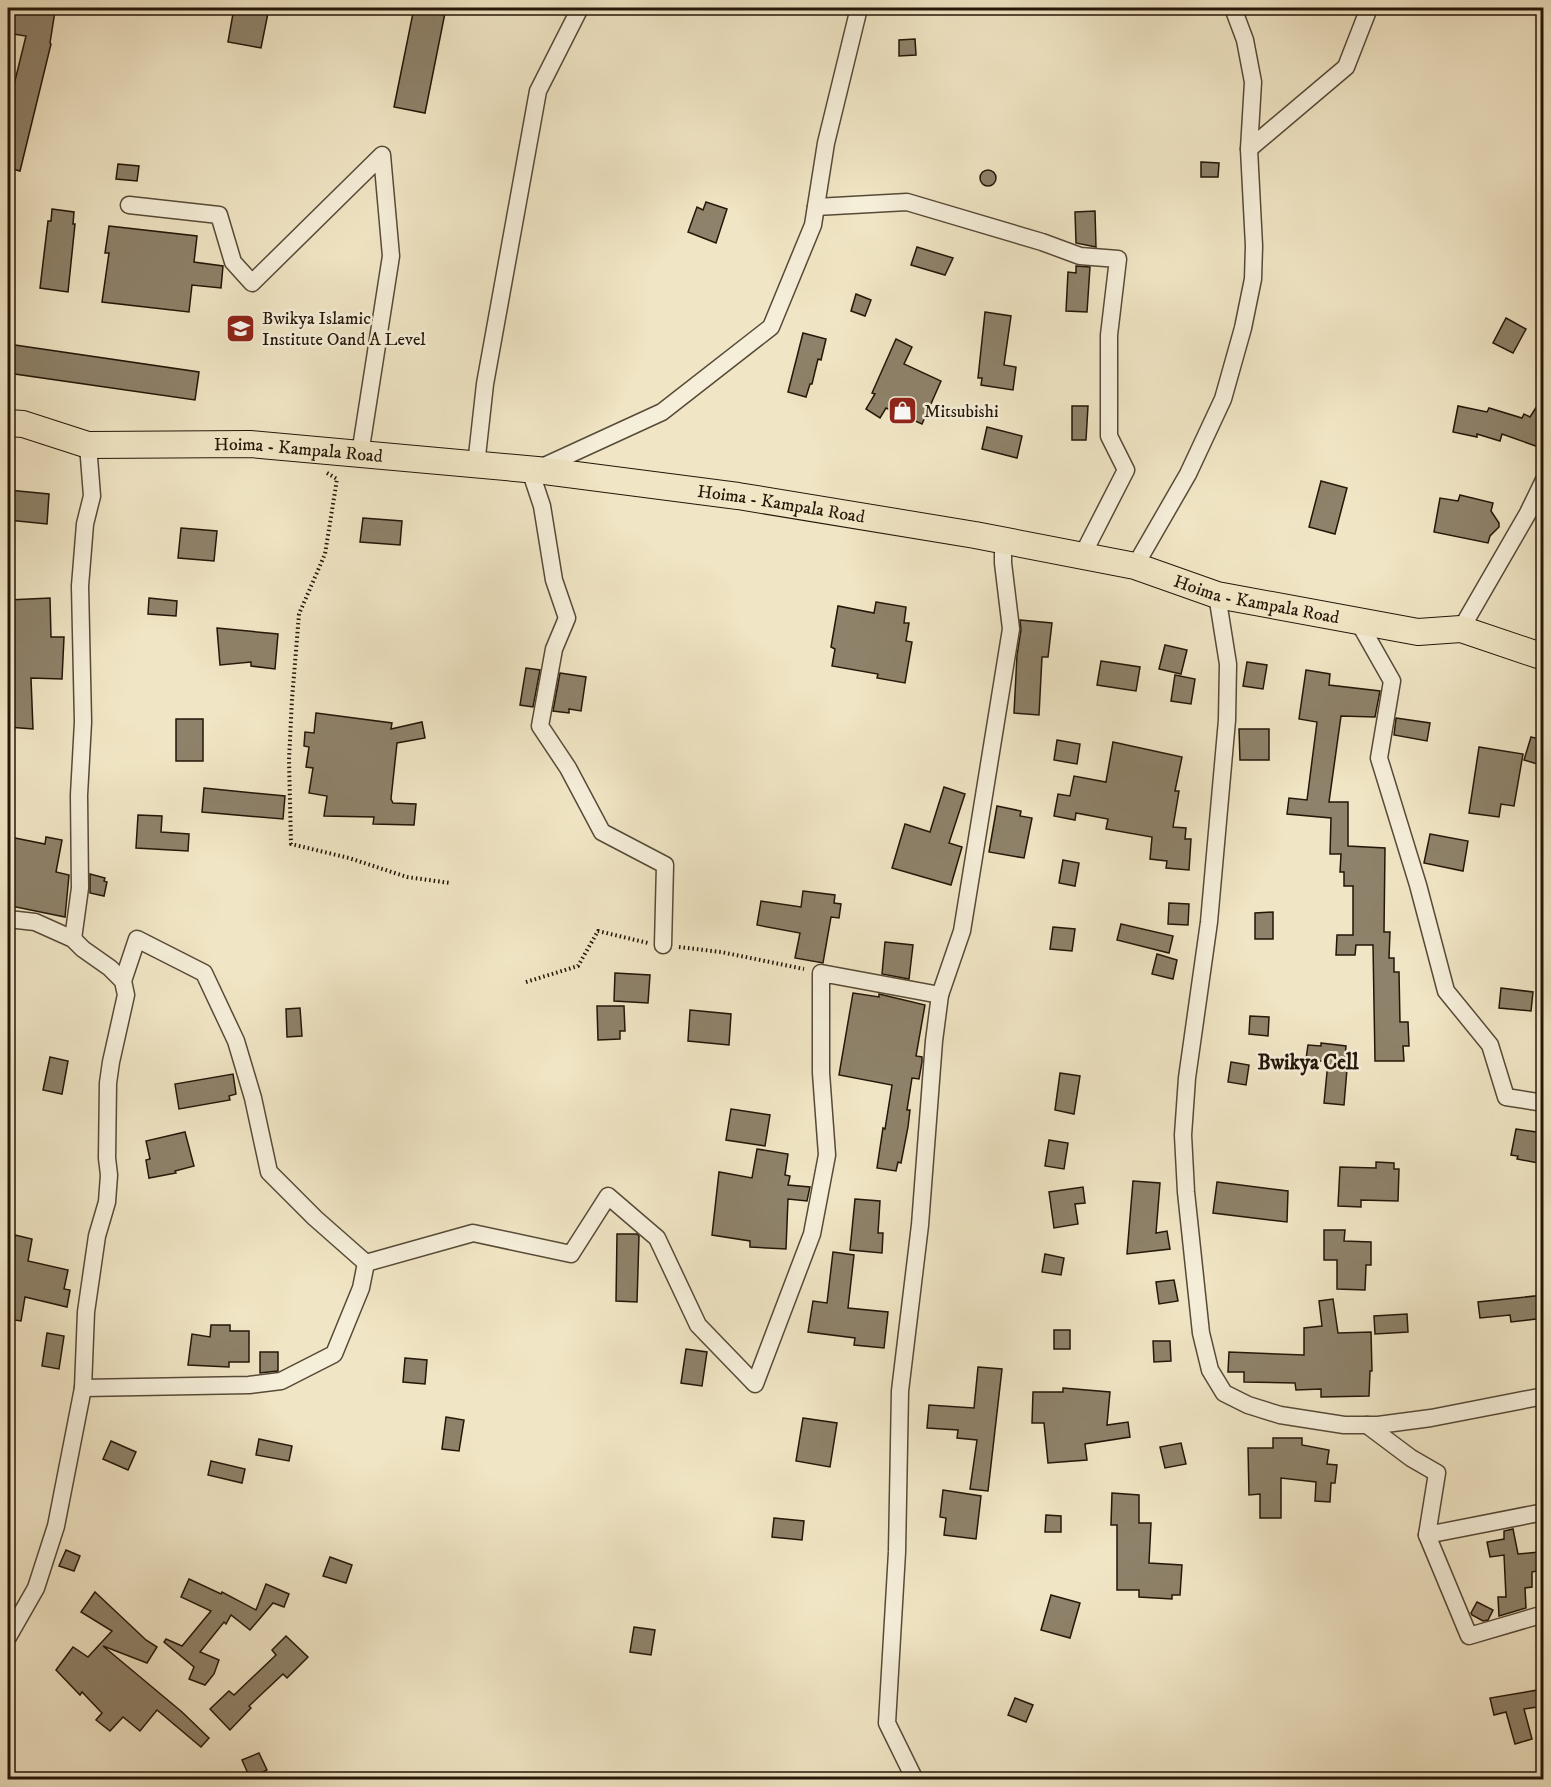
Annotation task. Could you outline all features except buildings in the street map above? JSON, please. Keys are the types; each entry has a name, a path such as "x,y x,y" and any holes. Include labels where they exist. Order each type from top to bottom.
{"main road":[{"name":"Hoima - Kampala Road","path":"8,423 23,424 88,445 250,444 533,470 738,496 1135,566 1217,595 1358,621 1418,632 1461,629 1544,657"}],"street":[{"path":"476,465 485,384 538,91 580,8"},
{"path":"663,945 665,866 602,832 568,768 540,726 554,649 567,618 554,580 542,506 533,470 662,412 771,327 813,225 826,143 859,8"},
{"path":"1135,566 1188,474 1223,399 1243,328 1253,279 1250,149 1253,82 1245,40 1233,8"},
{"path":"1250,149 1346,68 1369,8"},
{"path":"129,205 219,215 233,262 252,283 382,155 391,256 360,454"},
{"path":"816,207 908,202 1042,242 1080,256 1118,259 1110,335 1109,436 1126,470 1082,556"},
{"path":"72,939 80,888 79,795 83,722 80,586 85,524 92,496 88,445"},
{"path":"1461,629 1528,513 1544,480"},
{"path":"915,1779 887,1723 897,1552 900,1391 920,1225 934,1041 940,995 963,931 1011,629 1003,563 1003,541"},
{"path":"1217,595 1228,663 1226,732 1209,922 1187,1078 1183,1135 1186,1191 1201,1334 1210,1370 1224,1392 1248,1405 1280,1415 1344,1425 1367,1425 1431,1418 1544,1396"},
{"path":"1358,621 1392,681 1378,759 1418,885 1446,991 1490,1045 1506,1097 1544,1103"},
{"path":"8,919 34,922 72,939 123,981"},
{"path":"8,1637 36,1588 56,1526 83,1388 86,1312 97,1236 107,1202 108,1083 126,995 123,981 137,939 204,973 236,1041 253,1098 269,1172 315,1218 366,1263"},
{"path":"366,1263 473,1233 571,1254 608,1196 657,1238 698,1325 755,1384 812,1234 827,1155 821,1073 821,973 940,995"},
{"path":"83,1388 249,1385 281,1380 334,1354 361,1288 366,1263"},
{"path":"1367,1425 1411,1458 1437,1473 1427,1535 1469,1636 1544,1614"},
{"path":"1427,1535 1544,1512"}],"path":[{"path":"320,469 337,479 325,554 299,614 290,750 291,844 349,858 406,877 450,883"}],"place":[{"name":"Bwikya Islamic Institute Oand A Level","path":"241,328"},
{"name":"Mitsubishi","path":"903,411"}],"district":[{"name":"Bwikya Cell","path":"1308,1062"}]}
